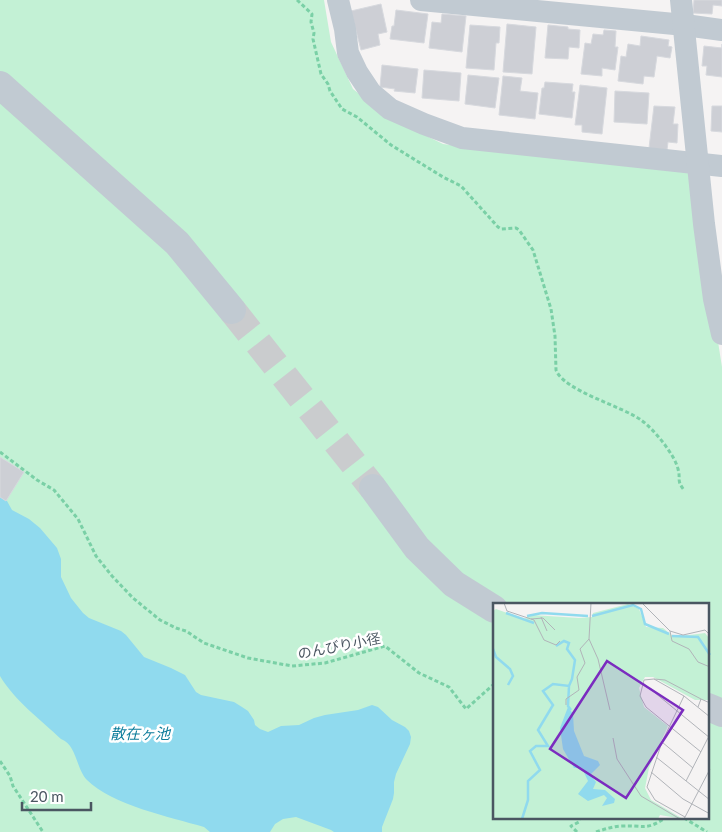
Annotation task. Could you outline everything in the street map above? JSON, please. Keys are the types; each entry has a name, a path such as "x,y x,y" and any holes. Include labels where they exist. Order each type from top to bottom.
{"street":[{"path":"338,0 348,54 371,93 390,109 424,124 462,138 722,166"},
{"path":"421,0 722,30"},
{"path":"681,0 704,224 718,300 722,334"},
{"path":"0,85 177,243 232,310"},
{"path":"373,488 417,548 454,584 493,608"},
{"path":"710,708 722,713"}],"path":[{"path":"297,0 312,14 313,39 321,74 328,84 330,92 342,109 357,117 391,145 461,186 498,227 501,229 516,228 519,230 532,250 551,309 555,336 556,370 558,374 575,388 636,417 648,426 660,438 673,458 678,468 678,480 684,490"},
{"name":"のんびり小径","path":"0,452 37,480 54,490 78,519 96,556 133,598 160,620 186,631 204,643 248,658 292,666 325,663 385,646 419,673 449,687 466,709 493,685"},
{"path":"0,761 10,776 13,786 43,832"},
{"path":"577,832 571,826 580,820"},
{"path":"596,832 624,826 644,827 656,824 662,820"},
{"path":"687,820 707,832"}],"green space":[{"path":"0,0 324,0 331,42 353,89 390,118 443,144 691,171 722,367 722,832 0,832"}],"water":[{"name":"散在ヶ池","path":"0,495 7,501 12,510 29,519 40,528 57,548 61,559 61,577 71,598 83,613 89,618 121,631 144,657 185,675 196,692 201,695 234,702 242,707 248,711 255,725 260,729 268,732 281,726 299,725 314,718 358,710 372,705 378,707 392,720 405,727 411,737 410,744 396,774 393,799 382,827 382,832 334,832 296,817 283,819 275,824 270,832 210,832 204,827 126,803 98,789 87,780 70,746 20,701 0,676"}],"building":[{"path":"694,0 722,0 722,6 713,5 712,14 693,13"},
{"path":"381,4 387,32 378,34 380,45 361,50 351,11"},
{"path":"396,10 428,14 424,43 390,39"},
{"path":"442,14 466,16 462,52 429,48 432,22 441,23"},
{"path":"507,24 536,27 532,74 503,72"},
{"path":"470,25 500,27 499,43 496,43 494,70 466,68"},
{"path":"548,25 580,30 579,48 569,47 568,59 545,58"},
{"path":"604,30 616,31 615,47 618,47 615,70 602,68 602,76 581,74 585,43 591,44 593,34 603,35"},
{"path":"641,36 669,40 668,46 672,47 670,58 657,56 654,77 644,76 643,84 618,81 621,56 626,57 628,44 640,46"},
{"path":"704,46 722,48 722,77 706,75 707,66 702,66"},
{"path":"382,65 418,69 415,93 394,91 395,89 380,87"},
{"path":"424,70 461,73 459,101 422,98"},
{"path":"468,75 499,78 495,108 465,104"},
{"path":"503,76 522,78 520,91 538,93 535,119 499,115"},
{"path":"545,82 573,84 572,92 575,92 572,118 539,114 542,88 544,88"},
{"path":"580,85 607,88 602,134 582,132 582,125 575,125"},
{"path":"615,91 649,93 647,124 614,122"},
{"path":"654,106 675,107 673,124 678,124 677,143 668,142 667,150 649,148"},
{"path":"712,106 722,106 722,132 711,131"},
{"path":"0,457 24,472 6,501 0,497"}],"tunnel":[{"path":"232,310 373,488"}]}
